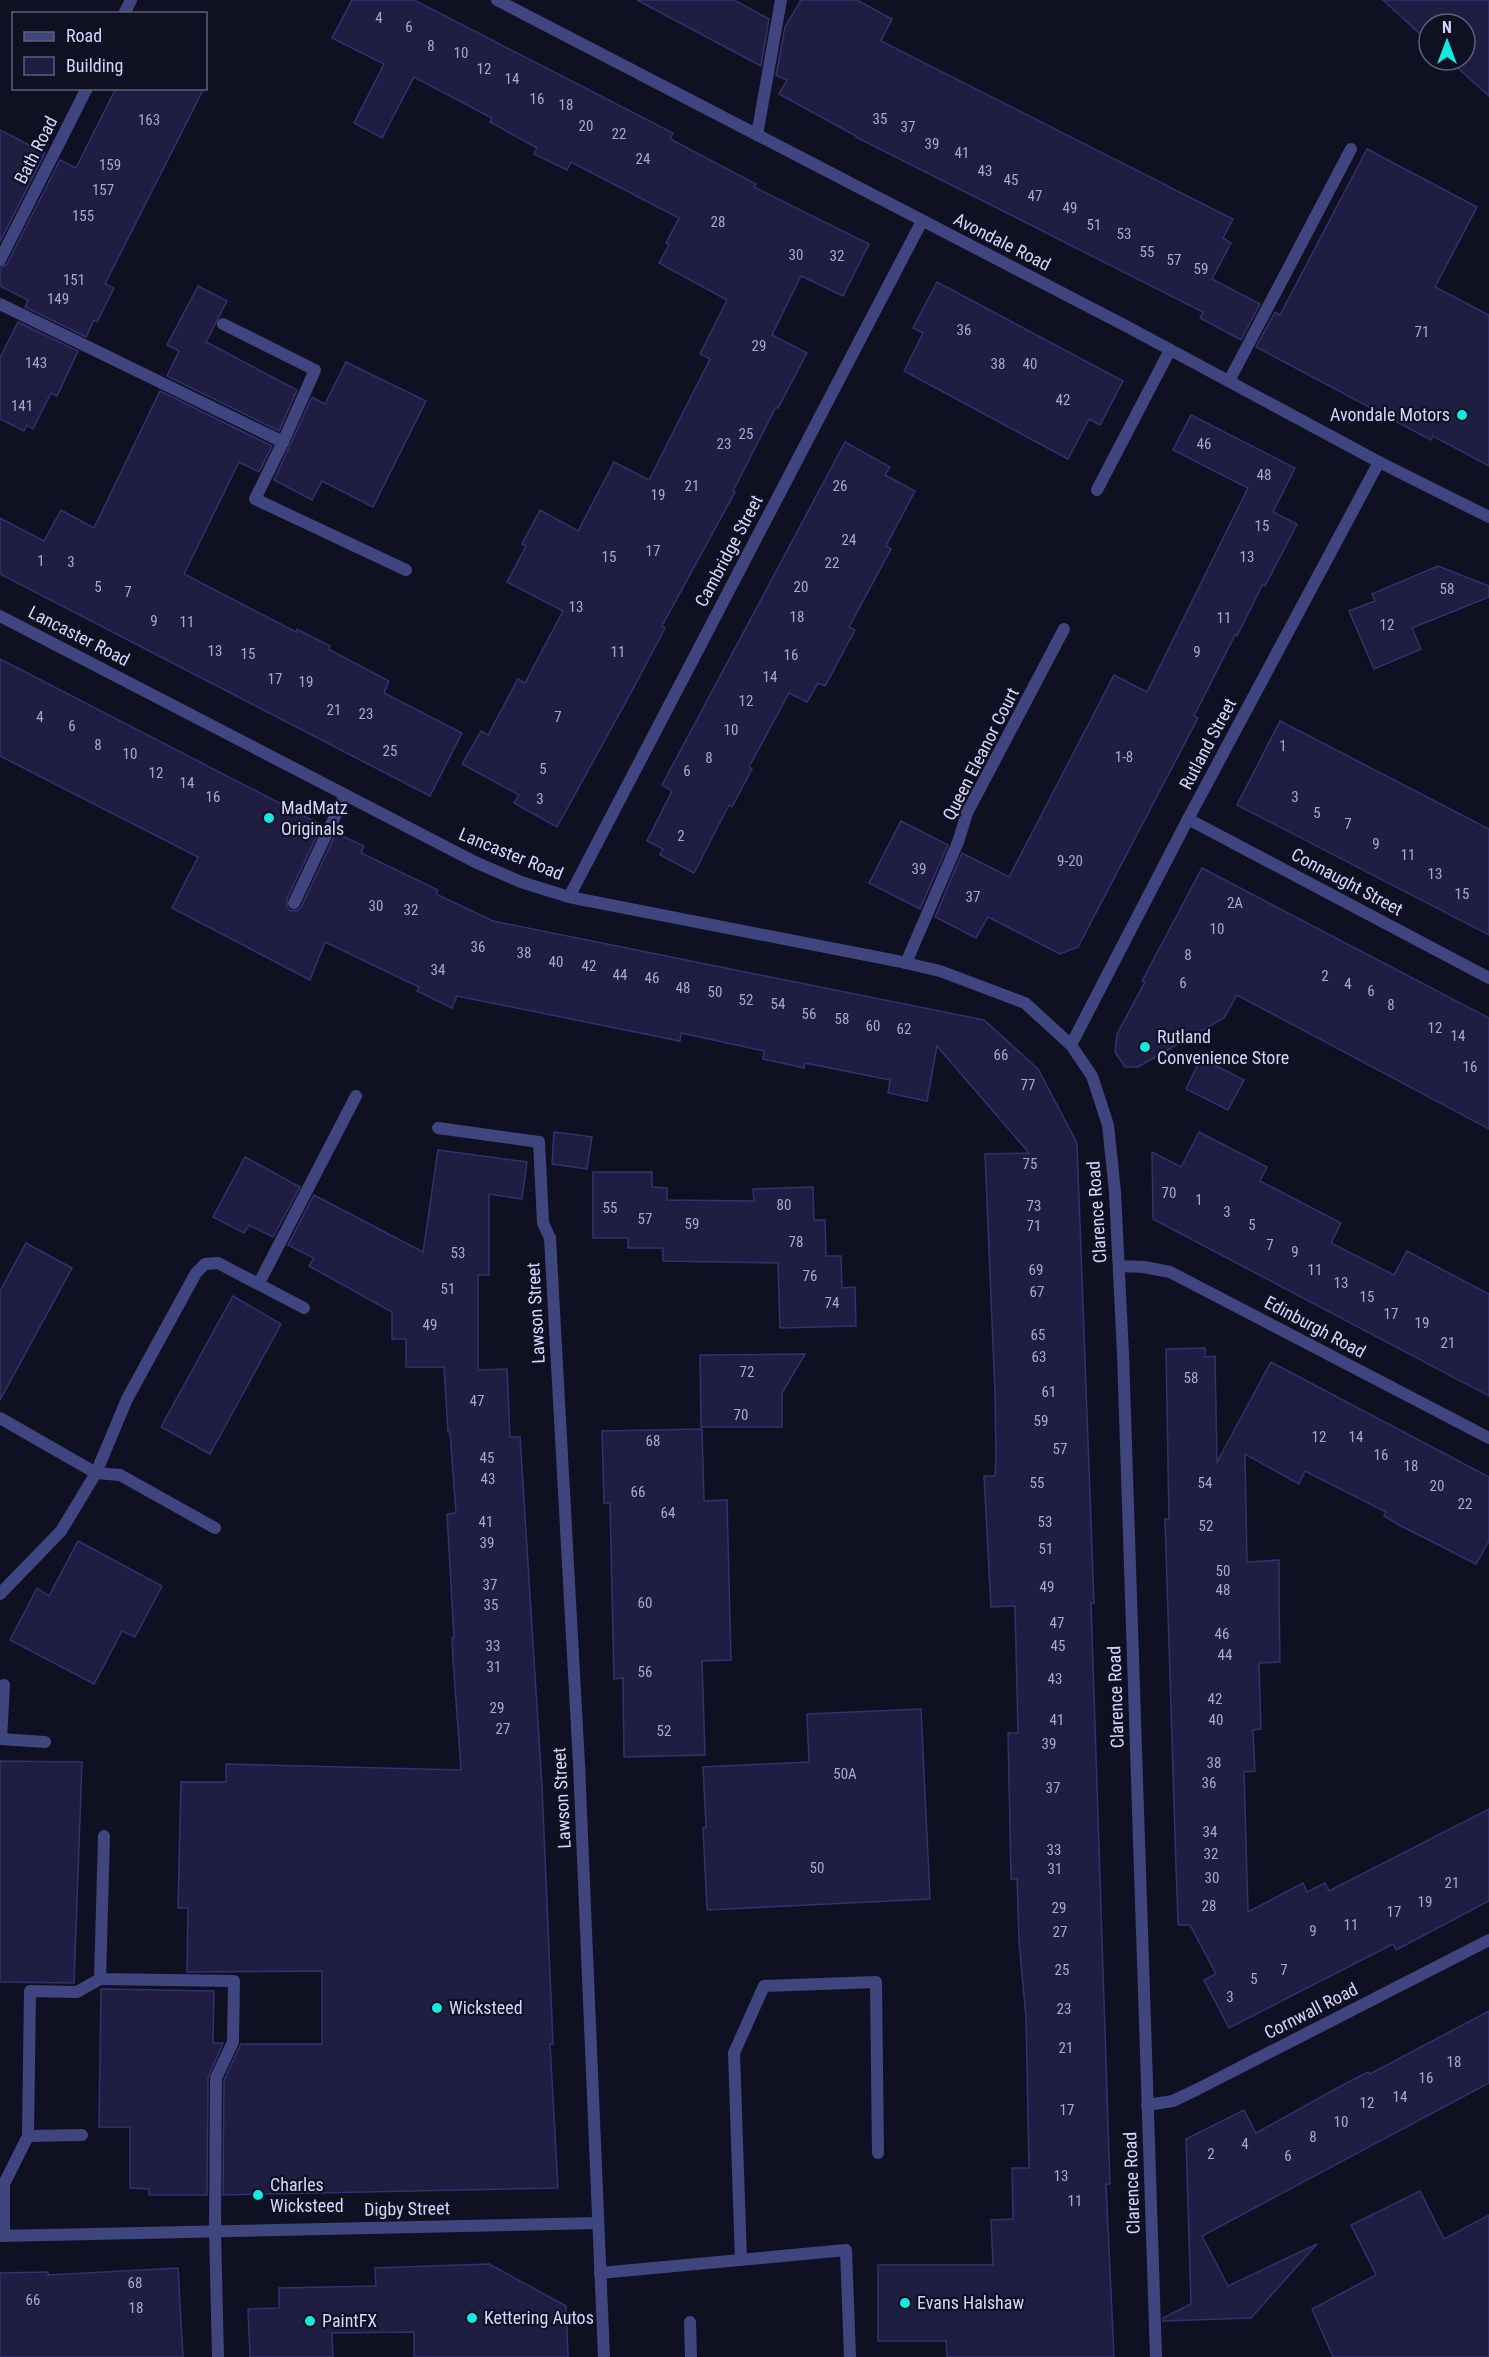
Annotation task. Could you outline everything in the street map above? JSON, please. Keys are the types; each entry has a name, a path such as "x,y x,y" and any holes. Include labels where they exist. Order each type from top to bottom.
{"street":[{"name":"Avondale Road","path":"497,0 1170,350 1379,462 1489,517"},
{"path":"757,135 781,0"},
{"name":"Bath Road","path":"0,260 86,90"},
{"path":"1229,381 1351,149"},
{"name":"Cambridge Street","path":"569,897 922,221"},
{"path":"0,304 283,442"},
{"path":"223,324 315,370 255,499 406,570"},
{"path":"1097,490 1170,350"},
{"name":"Rutland Street","path":"1071,1045 1188,819 1379,462"},
{"name":"Lancaster Road","path":"0,616 475,862 521,882 569,897 906,963 968,980 1025,1003 1071,1045"},
{"name":"Queen Eleanor Court","path":"906,963 958,843 967,813 1064,629"},
{"path":"294,903 345,795"},
{"name":"Connaught Street","path":"1188,819 1489,978"},
{"name":"Clarence Road","path":"1071,1045 1092,1076 1108,1125 1115,1192 1156,2357"},
{"path":"259,1283 356,1096"},
{"name":"Lawson Street","path":"438,1128 539,1142 543,1223 550,1238 579,1764 604,2357"},
{"path":"0,1594 62,1531 96,1473 127,1399 196,1273 205,1264 218,1263 304,1308"},
{"name":"Edinburgh Road","path":"1119,1266 1144,1267 1170,1272 1489,1438"},
{"path":"0,1418 96,1473 120,1475 215,1528"},
{"path":"4,1685 1,1739 45,1742"},
{"path":"100,1979 104,1836"},
{"name":"Cornwall Road","path":"1147,2105 1173,2101 1198,2090 1489,1940"},
{"path":"2,2236 4,2184 28,2136 30,1991 77,1992 100,1979 234,1981 233,2042 216,2078 215,2231 218,2357"},
{"path":"741,2260 734,2053 764,1986 876,1982 878,2153"},
{"path":"28,2136 82,2135"},
{"name":"Digby Street","path":"2,2236 598,2223"},
{"path":"600,2273 846,2250 850,2357"},
{"path":"690,2322 691,2357"}],"building":[{"path":"352,0 414,0 673,133 670,139 756,184 754,187 869,244 843,296 801,276 772,335 807,353 778,408 776,407 733,491 735,492 662,626 665,628 634,687 557,827 514,803 519,795 462,764 481,731 488,735 518,679 525,683 563,611 507,582 526,546 522,544 540,510 578,531 614,462 649,480 710,359 700,354 727,300 659,263 669,245 666,243 679,218 571,162 567,170 534,154 537,148 490,122 492,118 414,77 382,138 354,123 384,64 332,38"},
{"path":"637,0 734,0 769,19 761,66"},
{"path":"801,0 857,0 892,19 881,41 1233,219 1223,238 1231,243 1212,279 1260,304 1241,340 1200,318 1203,312 856,137 779,94 787,80 776,75 785,27"},
{"path":"1383,0 1489,0 1489,96 1462,72 1477,72 1477,12 1417,12 1417,31"},
{"path":"115,90 203,90 105,284 114,288 97,322 94,320 86,337 25,307 28,300 0,286 0,268 7,264 60,160 76,168"},
{"path":"0,130 45,153 0,242"},
{"path":"1367,149 1477,207 1435,287 1489,315 1489,466 1433,436 1431,440 1256,347 1275,312 1280,315"},
{"path":"937,282 1123,381 1100,425 1089,419 1068,459 904,371 923,333 913,328"},
{"path":"198,286 227,301 206,342 297,390 279,431 167,376 179,351 167,345"},
{"path":"18,322 78,351 57,396 51,393 33,429 27,425 24,431 0,419 0,358"},
{"path":"346,362 426,401 373,507 322,481 312,500 274,480 312,397 325,404"},
{"path":"160,391 272,446 259,472 239,462 184,574 296,632 297,629 330,646 328,649 389,681 384,693 462,733 430,796 0,574 0,518 44,541 61,510 94,528"},
{"path":"1191,415 1295,468 1273,512 1297,524 1265,586 1263,584 1237,636 1235,635 1194,716 1198,718 1078,947 1060,954 988,917 976,938 935,917 962,853 1009,877 1114,675 1147,692 1248,488 1173,450"},
{"path":"845,442 890,467 885,475 915,491 886,546 891,549 849,627 855,630 825,686 818,683 807,702 789,693 749,767 752,769 732,807 729,805 694,873 660,855 663,849 647,841 672,791 662,785"},
{"path":"1438,566 1489,586 1489,597 1412,628 1421,649 1374,669 1349,611 1375,601 1372,594"},
{"path":"0,659 322,825 287,899 287,907 291,911 301,907 336,833 364,846 361,853 438,890 436,894 493,921 984,1020 1038,1069 1077,1143 1094,1603 1091,1603 1110,2184 1106,2184 1114,2357 947,2357 946,2341 878,2341 878,2265 993,2265 991,2220 1013,2219 1012,2168 1029,2168 1026,2018 1019,1941 1017,1879 1011,1879 1008,1733 1018,1733 1015,1606 991,1607 984,1476 995,1476 996,1459 985,1154 1029,1153 937,1046 927,1101 888,1093 890,1080 805,1063 804,1068 763,1059 764,1051 681,1033 680,1041 457,996 452,1008 417,991 419,987 325,942 310,980 172,908 198,857 0,756"},
{"path":"1280,721 1489,829 1489,935 1237,805"},
{"path":"901,821 948,845 920,909 869,883"},
{"path":"1202,868 1489,1018 1489,1129 1237,995 1224,1018 1138,1067 1125,1067 1115,1052 1117,1034 1145,982 1142,981"},
{"path":"1201,1058 1244,1080 1228,1110 1186,1089"},
{"path":"554,1132 592,1137 587,1169 552,1164"},
{"path":"1199,1132 1267,1167 1260,1181 1341,1223 1331,1243 1394,1275 1407,1251 1489,1294 1489,1396 1153,1219 1152,1152 1181,1167"},
{"name":"Wicksteed","path":"438,1150 527,1162 522,1199 489,1194 489,1275 478,1275 478,1370 507,1369 510,1437 520,1437 542,1786 553,2044 550,2044 558,2188 223,2195 224,2080 241,2044 322,2044 322,1971 187,1972 188,1908 178,1908 181,1782 226,1782 226,1764 461,1770 453,1659 452,1638 454,1638 447,1514 456,1513 444,1367 406,1367 406,1339 392,1339 392,1312 309,1266 314,1258 288,1245 314,1195 423,1252"},
{"path":"245,1157 300,1187 273,1237 249,1225 244,1233 213,1217"},
{"path":"593,1172 652,1172 652,1187 667,1188 667,1200 754,1201 753,1189 813,1187 814,1220 825,1220 826,1256 841,1256 842,1288 855,1287 856,1326 780,1328 778,1263 663,1261 663,1248 628,1248 628,1238 593,1238"},
{"path":"26,1243 72,1268 0,1400 0,1291"},
{"path":"233,1296 281,1324 210,1454 161,1427"},
{"path":"1205,1348 1205,1357 1215,1356 1217,1462 1271,1362 1489,1477 1489,1541 1476,1564 1399,1525 1384,1516 1386,1512 1305,1471 1299,1484 1245,1454 1247,1562 1279,1560 1280,1662 1259,1663 1261,1729 1253,1730 1255,1771 1244,1772 1248,1912 1303,1883 1307,1892 1325,1883 1329,1891 1489,1809 1489,1901 1396,1950 1393,1944 1229,2028 1204,1980 1216,1974 1190,1925 1178,1925 1165,1519 1169,1519 1166,1349"},
{"path":"805,1354 782,1393 782,1427 701,1427 700,1355"},
{"path":"702,1429 704,1501 727,1500 731,1660 702,1661 705,1755 624,1757 623,1678 614,1679 610,1503 604,1503 602,1431"},
{"path":"78,1541 162,1586 135,1637 122,1631 94,1684 10,1640 37,1588 49,1596"},
{"path":"921,1709 930,1899 707,1910 703,1767 809,1762 807,1714"},
{"path":"0,1761 82,1762 74,1983 0,1982"},
{"path":"101,1989 214,1991 213,2043 223,2043 208,2078 207,2195 149,2195 149,2189 130,2188 130,2127 99,2127"},
{"path":"1489,2011 1489,2083 1202,2236 1228,2286 1317,2244 1251,2318 1163,2321 1163,2318 1191,2304 1186,2139 1244,2110 1256,2133 1339,2087 1368,2072 1370,2074"},
{"path":"1420,2191 1444,2239 1489,2215 1489,2357 1333,2357 1312,2309 1376,2275 1351,2225"},
{"name":"Kettering Autos","path":"489,2264 566,2306 568,2357 414,2357 414,2332 332,2333 333,2357 250,2357 248,2309 279,2308 279,2288 376,2286 375,2268"},
{"path":"178,2268 183,2357 0,2357 0,2273 48,2272 48,2275"}],"place":[{"name":"Avondale Motors","path":"1462,415"},
{"name":"MadMatz Originals","path":"269,818"},
{"name":"Rutland Convenience Store","path":"1145,1047"},
{"name":"Wicksteed","path":"437,2008"},
{"name":"Charles Wicksteed","path":"258,2195"},
{"name":"Evans Halshaw","path":"905,2303"},
{"name":"Kettering Autos","path":"472,2318"},
{"name":"PaintFX","path":"310,2321"}]}
